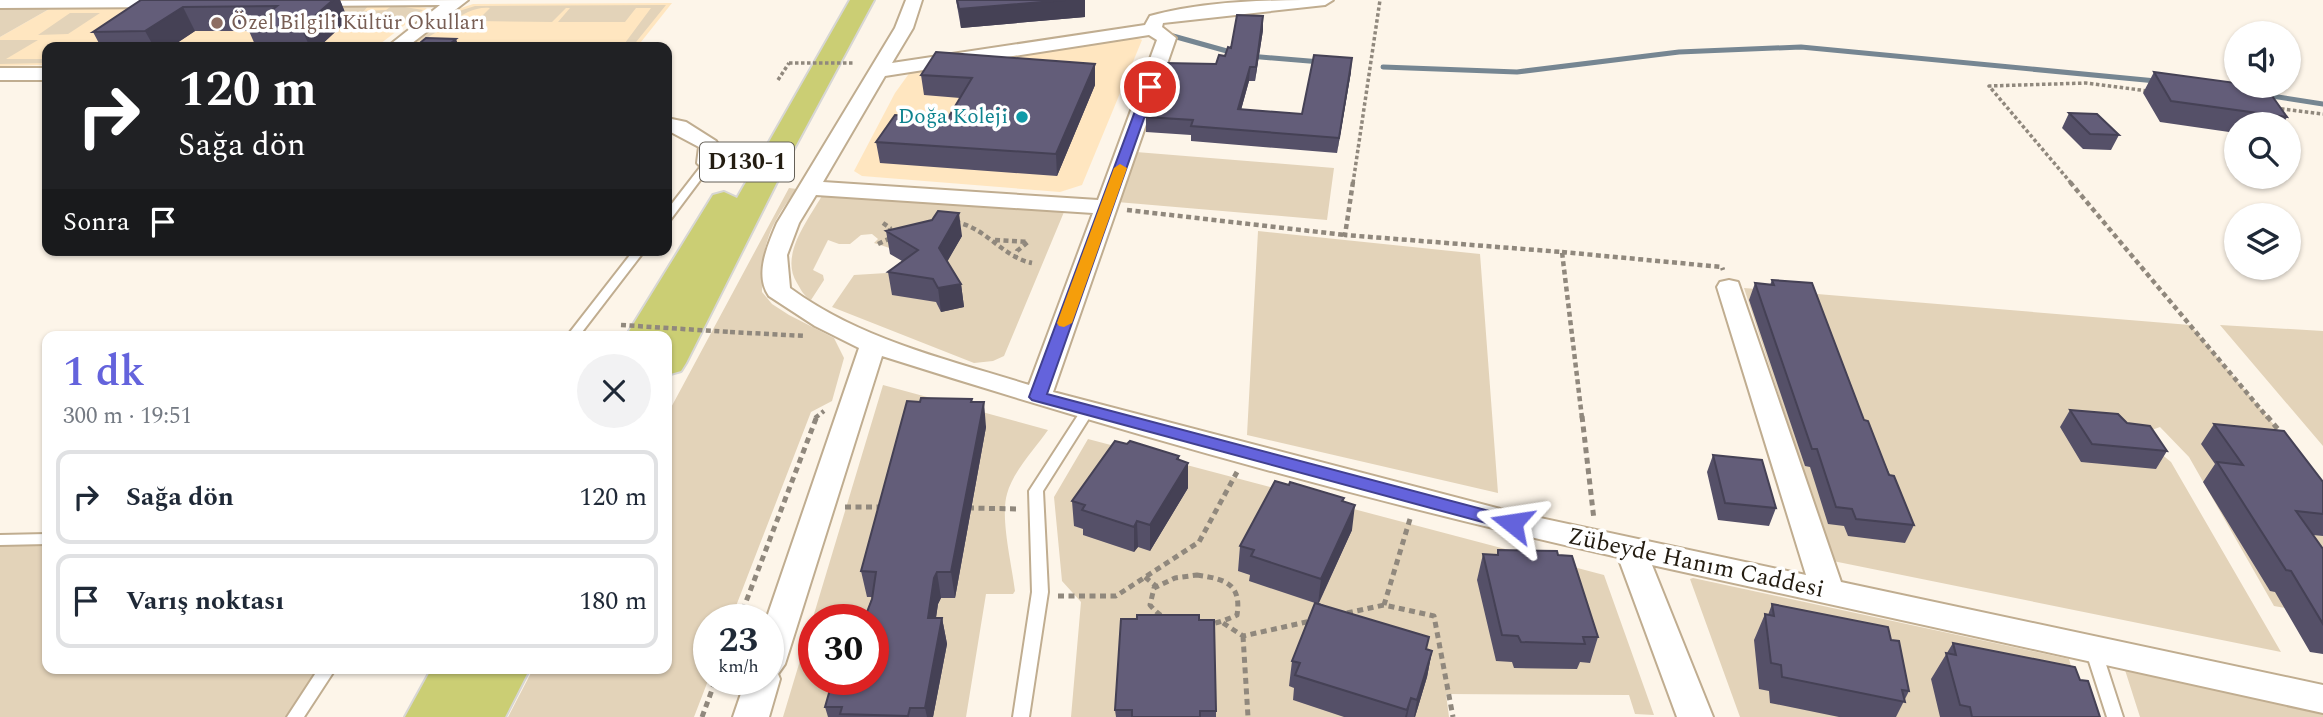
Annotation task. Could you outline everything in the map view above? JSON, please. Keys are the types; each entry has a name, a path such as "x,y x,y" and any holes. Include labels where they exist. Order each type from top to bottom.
{"highway":[{"name":"D130-1","path":"661,331 841,0"},
{"name":"D130-1","path":"661,331 774,158 862,0"},
{"path":"430,717 455,674"},
{"path":"479,717 502,674"}],"street":[{"path":"291,1 459,0"},
{"path":"403,42 459,0"},
{"name":"Zübeyde Hanım Caddesi","path":"914,0 904,28 788,223 775,256 778,291 806,313 873,345 1087,412 1512,523 2323,699"},
{"path":"1038,397 1167,38 1154,24 1154,0"},
{"path":"878,71 1154,24 1172,15 1325,0"},
{"path":"0,3 194,2"},
{"path":"0,74 42,74"},
{"path":"672,125 679,126 709,145 708,163"},
{"path":"808,188 1106,207"},
{"path":"1729,287 1828,592"},
{"path":"784,615 873,345"},
{"path":"1630,548 1695,717"},
{"path":"751,717 758,695"}],"lane":[{"path":"672,211 708,163"},
{"path":"577,331 635,256"},
{"path":"1021,717 1039,597 1036,491 1087,412"},
{"path":"0,540 42,539"},
{"path":"2093,649 2115,717"},
{"path":"295,717 324,674"}],"path":[{"path":"1345,235 1380,0"},
{"path":"778,80 789,62 855,63"},
{"path":"2152,92 2086,83 1989,86 2288,441"},
{"path":"2270,107 2323,114"},
{"path":"1106,207 1345,235 1722,267 1729,287"},
{"path":"965,216 972,225 1015,258 1032,263"},
{"path":"946,222 972,225"},
{"path":"883,223 892,230 890,239"},
{"path":"878,244 899,235"},
{"path":"994,240 1028,242 1017,251 1015,258"},
{"path":"1562,252 1597,541"},
{"path":"672,334 730,332 818,337"},
{"path":"745,604 816,417 827,410"},
{"path":"1039,597 1116,596 1199,542 1247,452"},
{"path":"1384,605 1417,498"},
{"path":"820,506 888,507"},
{"path":"955,508 1037,509"},
{"path":"1197,575 1217,578 1236,589 1241,602 1237,615 1223,623 1204,626 1176,624 1157,617 1150,605 1154,588 1157,586 1175,578 1197,575"},
{"path":"1145,577 1157,586"},
{"path":"1333,617 1384,605 1434,616 1454,717"},
{"path":"1223,623 1243,636 1320,619"},
{"path":"1243,636 1248,717"},
{"path":"702,717 710,695"}],"shaded area":[{"path":"672,3 641,42 412,42 452,11 473,4"},
{"name":"Özel Bilgili Kültür Okulları","path":"397,4 427,8 383,42 42,42 42,65 0,66 0,37 51,8"},
{"path":"393,5 423,10 400,24 393,21 354,19 341,9 343,6 368,6 364,11 386,10"},
{"path":"666,5 636,42 626,42 651,8 636,8 625,22 558,22 570,8 566,8 552,22 477,21 490,8 480,8 462,15 417,42 456,12 475,6"},
{"path":"51,8 0,37 0,9"},
{"path":"70,13 100,13 68,34 38,35"},
{"path":"1134,36 1142,40 1082,185 1060,192 862,176 854,171 895,93 913,68"},
{"path":"0,40 38,40 6,59 42,59 42,63 0,64"},
{"path":"1136,152 1334,168 1327,220 1117,202"},
{"path":"789,188 797,189 773,225 765,249 762,292 772,304 789,315 834,338 844,358 832,401 811,412 737,604 693,604 693,695 702,695 694,717 508,717 530,674 672,674 672,406"},
{"path":"823,194 1064,212 1004,356 993,361 974,363 832,307 854,275 903,272 911,264 899,251 874,243 878,239 872,234 861,235 850,244 828,240 813,270 823,275 824,280 811,300 806,297 792,272 792,261 798,237"},
{"path":"1258,231 1480,254 1498,493 1247,435"},
{"path":"1744,288 2190,325 2323,483 2323,615 2274,606 2189,457 2160,427 2138,435 2171,462 2281,652 1833,561"},
{"path":"2220,325 2323,331 2323,446"},
{"path":"883,385 1048,430 1019,469 1007,494 1005,516 1015,591 1013,594 986,594 966,717 783,717 798,667 798,695 889,695 889,604 817,604"},
{"path":"1088,439 1604,575 1654,715 1635,714 1629,695 1446,694 1449,717 1071,717 1081,602 1062,581 1054,497"},
{"path":"42,539 42,674 325,674 295,717 0,717 0,540"},
{"path":"1690,579 2069,659 2086,717 1740,717"},
{"path":"2125,670 2323,712 2323,717 2140,717"}],"building":[{"path":"141,0 333,0 301,28 248,29 277,6 183,7 145,31 93,32"},
{"path":"957,0 1065,0 959,9"},
{"path":"1237,15 1263,16 1256,67 1250,67 1238,109 1302,114 1314,55 1352,58 1339,138 1191,126 1193,120 1146,117 1165,63 1216,64 1219,55 1225,56 1228,47 1231,48"},
{"path":"426,38 456,39 452,42 421,42"},
{"name":"Doğa Koleji","path":"936,52 1095,64 1056,154 876,142 895,115 948,118 972,78 921,75"},
{"path":"2154,72 2224,81 2224,98 2274,98 2283,112 2251,112 2171,101"},
{"path":"2069,113 2097,114 2119,135 2090,134"},
{"path":"938,211 959,213 939,248 961,284 938,288 933,279 888,272 918,250 886,231 932,220"},
{"path":"1772,280 1812,283 1864,420 1868,421 1889,475 1894,476 1914,525 1856,519 1852,509 1836,507 1817,449 1812,449 1755,283 1774,285"},
{"path":"921,398 972,399 971,402 984,402 951,572 937,572 934,578 928,618 942,618 925,708 910,708 908,716 840,714 842,707 825,707 828,695 889,695 889,604 870,604 876,572 861,571 907,401 920,402"},
{"path":"2070,410 2118,414 2127,423 2150,426 2167,451 2092,444"},
{"path":"2214,424 2284,431 2323,482 2323,514 2296,511 2323,549 2323,624 2291,571 2286,570 2217,462 2243,465"},
{"path":"1115,441 1127,444 1130,441 1179,456 1177,459 1188,463 1150,525 1137,521 1134,527 1082,510 1085,505 1072,501"},
{"path":"1713,455 1762,460 1776,508 1725,503"},
{"path":"1275,481 1289,485 1290,482 1344,498 1342,501 1355,505 1321,579 1251,556 1254,550 1240,546"},
{"path":"1498,550 1557,551 1558,555 1572,556 1598,637 1583,637 1585,644 1521,642 1518,636 1502,635 1483,554 1498,555"},
{"path":"1315,603 1429,637 1426,649 1432,651 1417,700 1411,698 1407,710 1295,675 1300,663 1292,661"},
{"path":"1772,604 1888,627 1891,640 1899,641 1909,691 1902,690 1905,702 1782,677 1781,665 1771,663 1765,614 1774,616"},
{"path":"1137,615 1199,615 1199,620 1214,620 1216,711 1200,711 1200,717 1132,717 1132,710 1115,710 1121,619 1137,619"},
{"path":"1953,643 2075,667 2080,680 2088,681 2100,717 1972,717 1970,707 1960,705 1946,653 1956,655"}],"waterway":[{"path":"1173,36 1234,53"},
{"path":"1383,67 1517,72 1679,52 1801,47 2156,81"},
{"path":"1249,56 1321,62"},
{"path":"2284,98 2323,104"}],"slow traffic":[{"path":"1064,323 1120,168"}],"place":[{"name":"Özel Bilgili Kültür Okulları","path":"217,23"},
{"name":"Doğa Koleji","path":"1022,117"}],"route":[{"path":"1150,87 1038,397 1512,523"}]}
